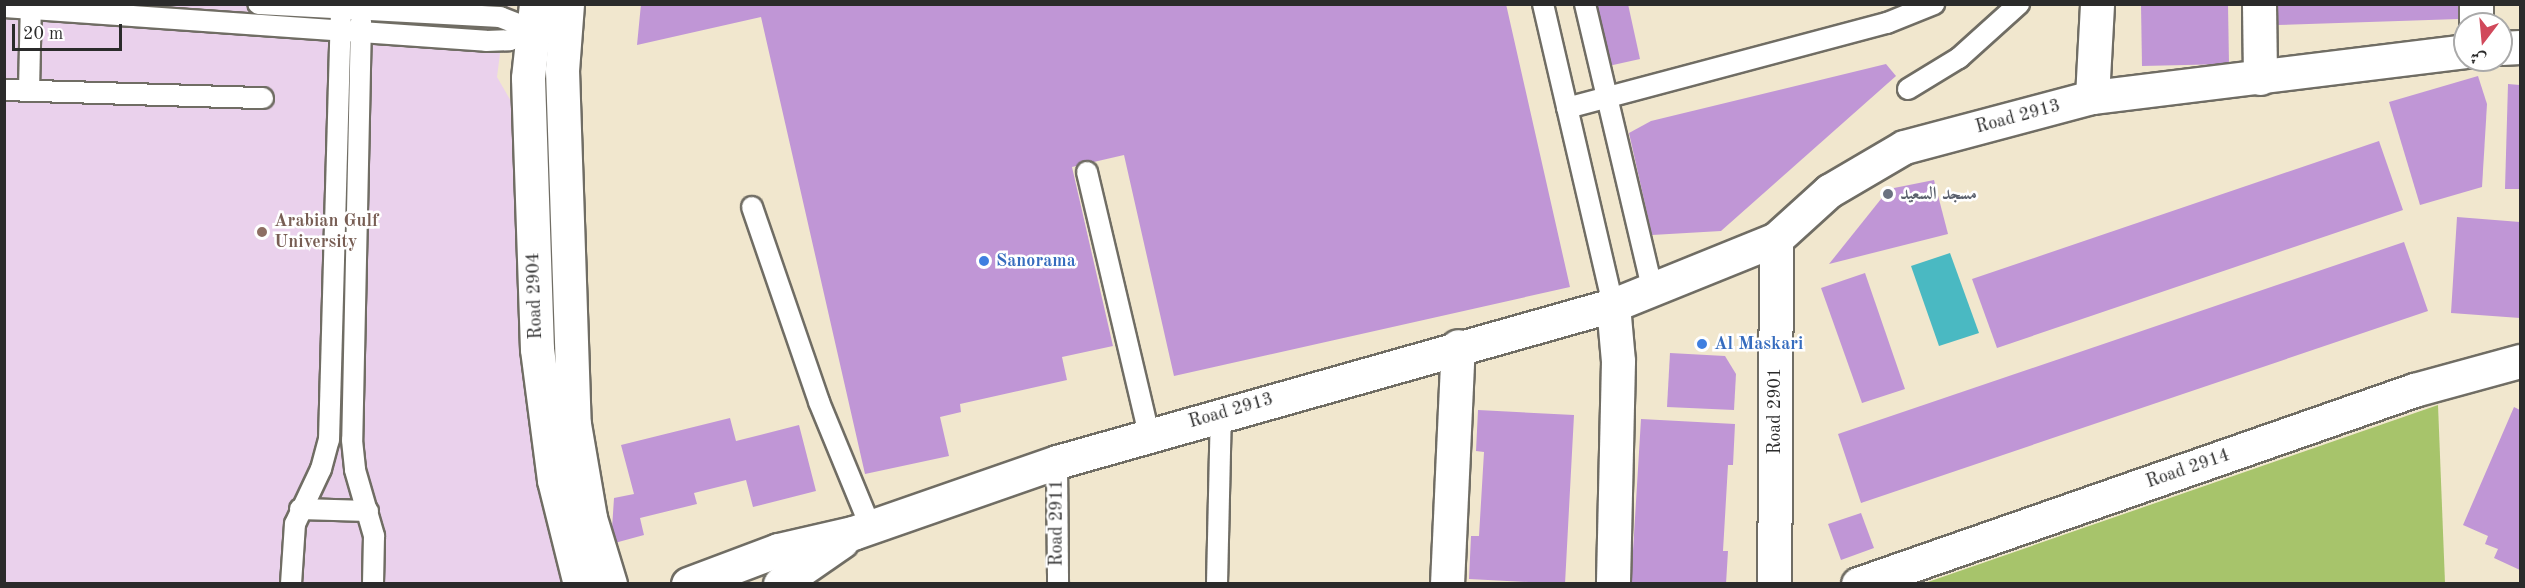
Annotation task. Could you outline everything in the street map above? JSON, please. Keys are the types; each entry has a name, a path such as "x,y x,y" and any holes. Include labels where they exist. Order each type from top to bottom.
{"street":[{"path":"2092,97 2097,4"},
{"path":"2259,4 2260,78"},
{"path":"534,17 566,17"},
{"name":"Road 2904","path":"534,17 528,78 537,349 554,480 580,584"},
{"name":"Road 2904","path":"566,17 562,70 574,424 590,518 610,584"},
{"name":"Road 2913","path":"688,584 778,550 862,530 1057,462 1458,346 1613,305 1653,291 1776,239 1829,191 1904,147 2092,97 2453,53"},
{"name":"Road 2901","path":"1774,584 1776,239"},
{"path":"1613,305 1618,361 1613,584"},
{"path":"1447,584 1458,346"},
{"name":"Road 2914","path":"1858,584 2414,390 2520,361"},
{"name":"Road 2913","path":"780,584 862,530"}],"lane":[{"path":"258,4 362,12 534,17"},
{"path":"1544,4 1613,305"},
{"path":"1585,4 1653,291"},
{"path":"1567,108 1887,23 1934,4"},
{"path":"1908,89 1959,58 2019,4"},
{"path":"4,7 31,7 498,41 534,17"},
{"path":"29,90 31,7"},
{"path":"291,584 292,540 300,509 321,469 329,440 341,10"},
{"path":"362,12 352,440 355,470 374,536 373,584"},
{"path":"4,90 263,98"},
{"path":"1088,172 1149,435"},
{"path":"752,207 862,530"},
{"path":"1217,584 1221,413"},
{"name":"Road 2911","path":"1057,462 1058,584"},
{"path":"300,509 368,511"}],"shaded area":[{"name":"Arabian Gulf University","path":"4,5 518,5 506,7 497,77 512,103 526,362 557,565 564,583 5,583"}],"green space":[{"path":"2438,405 2445,583 1925,583"}],"water":[{"path":"1950,253 1979,333 1939,346 1911,266"}],"building":[{"path":"641,4 1506,4 1570,287 1174,376 1124,155 1072,167 1113,346 1062,357 1067,380 960,404 961,412 940,417 949,456 865,474 761,17 637,45"},
{"path":"1590,4 1628,4 1640,59 1604,67"},
{"path":"2276,4 2459,4 2459,12 2453,12 2453,19 2277,25"},
{"path":"2141,5 2228,5 2229,64 2142,66"},
{"path":"1886,64 1896,76 1721,231 1652,235 1629,133 1651,121"},
{"path":"2478,76 2487,104 2482,187 2420,205 2389,102"},
{"path":"2508,84 2520,85 2520,189 2505,189"},
{"path":"2379,141 2403,210 1997,348 1972,279"},
{"path":"1934,180 1948,234 1829,264 1889,189"},
{"path":"2457,217 2520,222 2520,318 2451,313"},
{"path":"2404,242 2428,311 1861,503 1838,434"},
{"path":"1865,273 1905,389 1862,403 1821,288"},
{"path":"1670,353 1725,356 1736,374 1734,410 1667,407"},
{"path":"2514,407 2520,410 2520,570 2494,558 2498,549 2485,544 2488,536 2463,525"},
{"path":"1478,410 1574,415 1565,584 1469,579 1471,536 1479,536 1484,452 1476,451"},
{"path":"730,418 736,441 799,425 816,491 753,507 746,480 694,493 697,504 640,518 644,535 611,544 614,498 634,494 621,445"},
{"path":"1641,419 1735,424 1733,465 1728,465 1723,551 1728,551 1726,584 1631,584"},
{"path":"1861,513 1874,548 1841,560 1828,524"}],"place":[{"name":"مسجد السعيد","path":"1888,194"},
{"name":"Arabian Gulf University","path":"262,232"},
{"name":"Sanorama","path":"984,261"},
{"name":"Al Maskari","path":"1702,344"}]}
